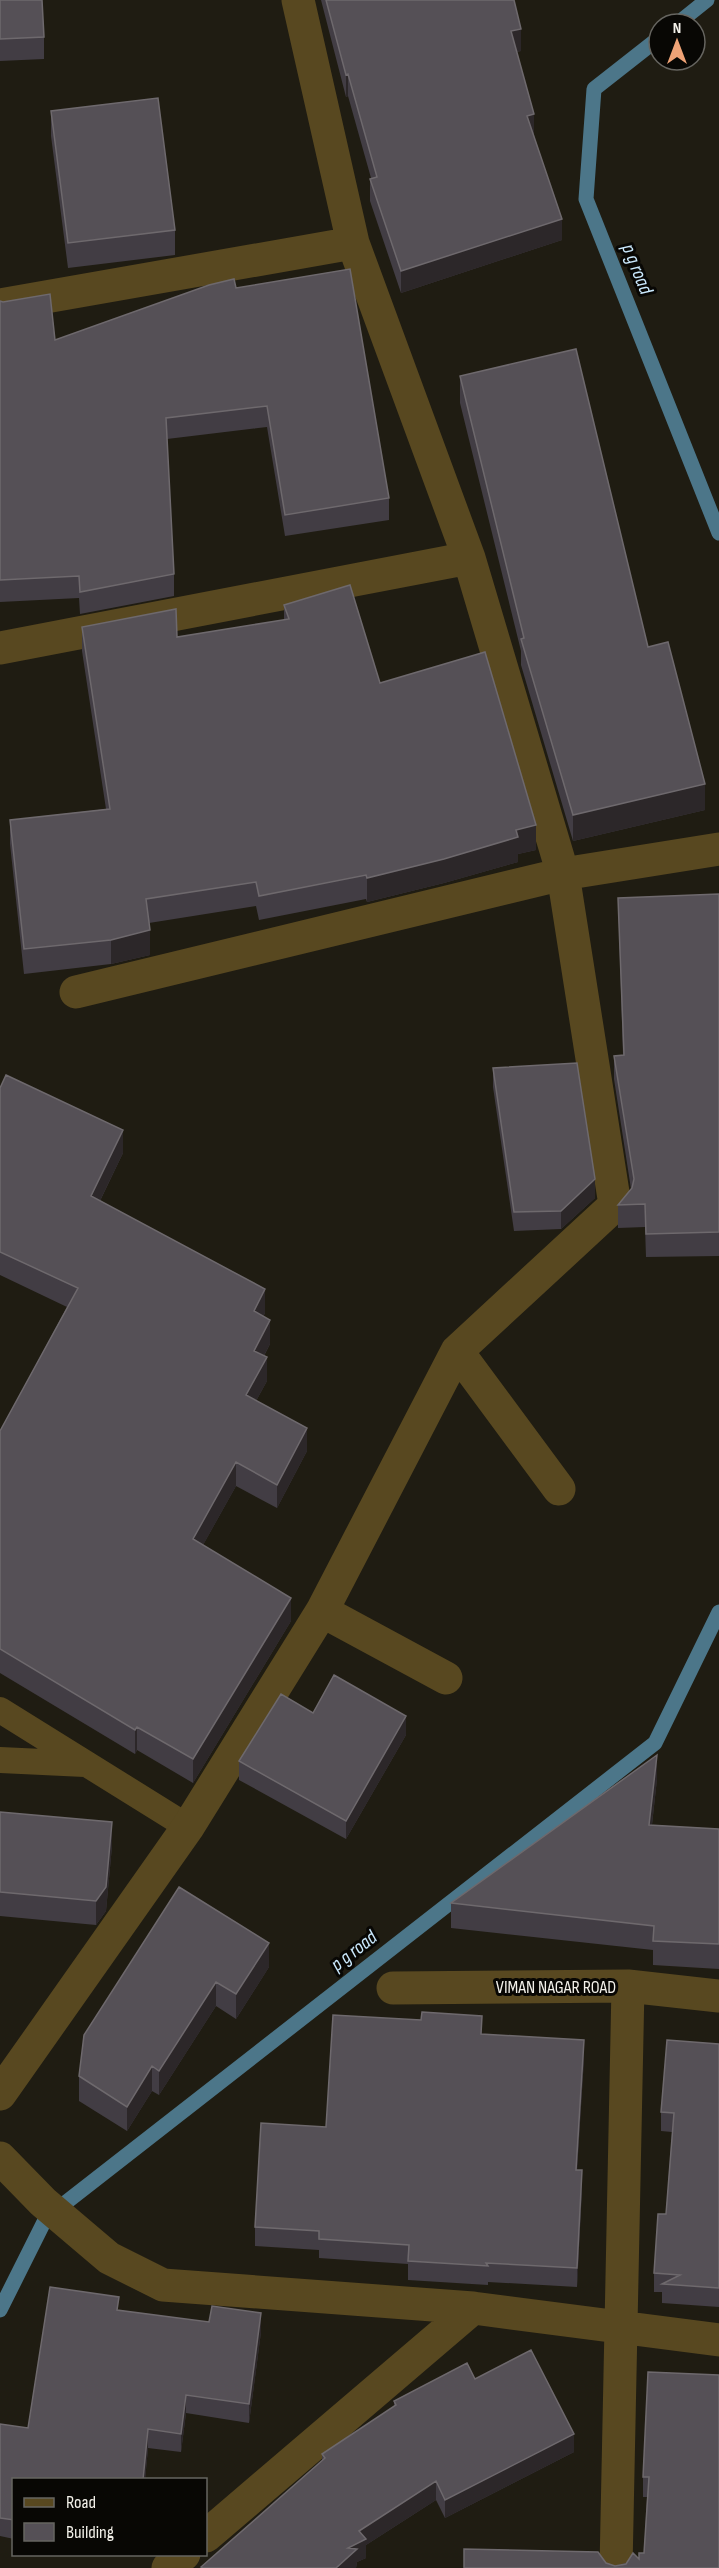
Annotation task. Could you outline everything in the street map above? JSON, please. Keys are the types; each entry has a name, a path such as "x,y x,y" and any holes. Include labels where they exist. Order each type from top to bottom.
{"street":[{"path":"0,2094 188,1827 322,1611 457,1350 615,1205 564,874 469,558 353,243 298,0"},
{"path":"0,305 353,243"},
{"path":"0,648 469,558"},
{"path":"76,992 564,874 719,849"},
{"path":"457,1350 559,1489"},
{"path":"322,1611 446,1678"},
{"path":"616,2568 628,1986"},
{"name":"VIMAN NAGAR ROAD","path":"393,1988 628,1986 719,1996"},
{"path":"0,2158 43,2202 109,2258 163,2285 473,2308 719,2340"},
{"path":"207,2535 473,2308"},
{"path":"168,2568 182,2556"}],"lane":[{"path":"0,1710 188,1827"},
{"path":"0,1760 89,1764"}],"building":[{"path":"0,0 42,0 44,37 0,39"},
{"path":"326,0 514,0 521,29 511,31 534,114 527,116 562,219 401,271 370,179 377,177"},
{"path":"158,98 175,230 68,243 51,111"},
{"path":"350,269 389,498 285,515 267,406 166,418 174,574 80,592 79,576 0,580 0,301 50,294 55,340 209,285 234,279 236,288"},
{"path":"576,349 648,647 668,642 705,784 573,815 521,639 524,638 460,376"},
{"path":"350,585 380,683 485,652 536,825 516,830 518,837 444,859 367,878 366,875 259,896 256,882 146,899 150,930 111,940 24,949 10,820 110,809 82,627 176,609 177,637 289,619 284,605"},
{"path":"719,894 719,1232 646,1234 645,1204 618,1205 632,1188 634,1179 614,1056 624,1055 618,898"},
{"path":"577,1063 595,1179 561,1211 514,1212 493,1068"},
{"path":"6,1075 123,1130 91,1196 265,1289 254,1311 270,1320 254,1351 267,1357 246,1395 307,1428 277,1485 236,1462 193,1539 291,1598 193,1759 137,1727 135,1730 0,1649 0,1431 78,1288 0,1252 0,1088"},
{"path":"334,1675 406,1716 346,1821 239,1761 281,1694 313,1713"},
{"path":"657,1755 649,1825 719,1829 719,1944 653,1941 654,1926 451,1903"},
{"path":"0,1812 112,1822 106,1887 96,1901 0,1892"},
{"path":"179,1887 269,1943 236,1994 216,1982 159,2071 152,2066 127,2107 79,2076 84,2035"},
{"path":"422,2012 482,2016 481,2034 584,2040 576,2170 582,2170 577,2268 408,2261 409,2245 319,2239 319,2231 255,2227 261,2123 326,2127 333,2015 421,2020"},
{"path":"667,2040 719,2044 719,2288 662,2284 680,2275 654,2273 658,2214 666,2214 674,2113 661,2112"},
{"path":"50,2287 119,2297 117,2310 209,2322 212,2306 261,2313 249,2404 186,2395 181,2434 148,2429 143,2478 12,2478 12,2520 0,2518 0,2424 28,2428"},
{"path":"531,2350 574,2434 445,2500 436,2481 359,2531 366,2539 348,2548 357,2549 336,2568 201,2567 325,2458 322,2454 396,2405 394,2401 467,2363 475,2379"},
{"path":"648,2372 719,2375 719,2568 464,2568 464,2549 598,2552 606,2563 615,2566 626,2564 633,2553 639,2559 639,2553 644,2553 649,2477 643,2477"}],"waterway":[{"name":"p g road","path":"692,12 707,0"},
{"name":"p g road","path":"647,47 594,89 586,199 719,533"},
{"name":"p g road","path":"0,2310 46,2218 655,1743 719,1612"}]}
